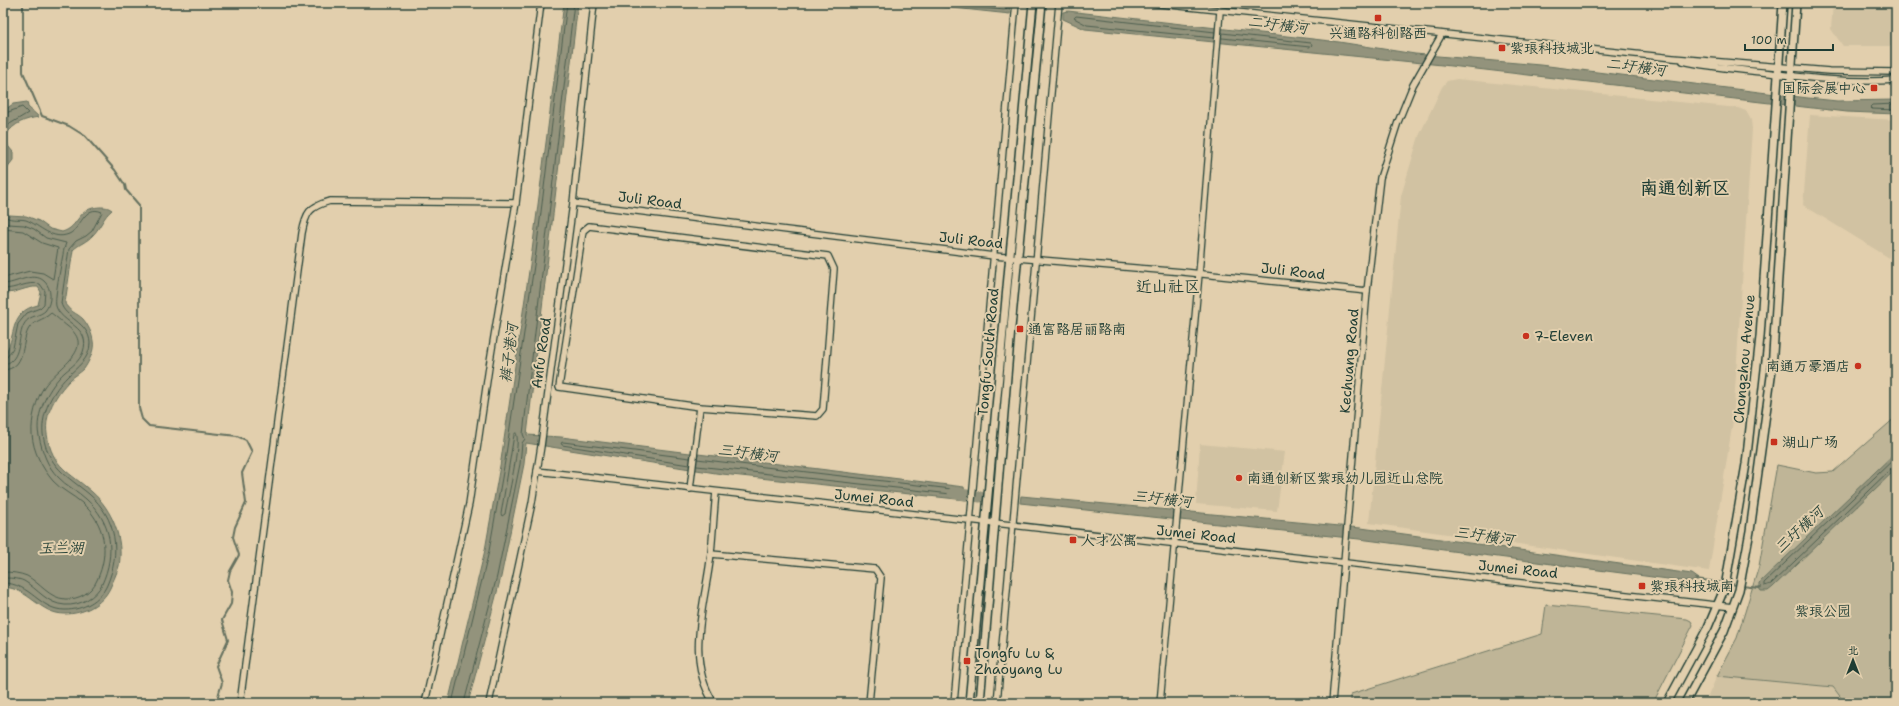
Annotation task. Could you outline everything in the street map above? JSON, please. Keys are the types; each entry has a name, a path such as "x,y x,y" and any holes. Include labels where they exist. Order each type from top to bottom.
{"main road":[{"name":"Tongfu South Road","path":"969,703 1033,3"},
{"name":"Tongfu South Road","path":"980,703 1018,257 1042,3"},
{"name":"Chongzhou Avenue","path":"1668,703 1708,627 1725,588 1746,464 1755,396 1783,3"},
{"name":"Chongzhou Avenue","path":"1685,703 1724,631 1739,590 1755,502 1772,369 1796,3"}],"street":[{"path":"425,703 469,504 489,367 516,204 541,3"},
{"name":"Anfu Road","path":"489,703 504,640 541,446 573,203 594,3"},
{"path":"954,703 969,520 1016,3"},
{"path":"996,703 1059,3"},
{"path":"1151,3 1673,58 1778,71 1896,72"},
{"path":"1160,703 1176,543 1220,10"},
{"name":"Kechuang Road","path":"1332,703 1368,291 1380,178 1398,122 1413,85 1434,51 1442,34"},
{"path":"1792,72 1852,81 1896,80"},
{"path":"240,703 304,220 309,211 319,204 330,201 516,204"},
{"name":"Juli Road","path":"573,203 994,256 1036,258 1368,291"},
{"path":"589,226 828,256 834,269 823,409 817,416 700,407 559,387 583,230 589,226"},
{"path":"690,489 700,407"},
{"name":"Jumei Road","path":"537,471 1733,606"},
{"path":"714,703 705,684 698,655 699,627 711,554 716,492"},
{"path":"711,554 875,569 881,578 869,703"}],"shaded area":[{"path":"1833,3 1896,3 1896,46 1843,46 1831,29"},
{"path":"1457,79 1738,108 1746,111 1751,120 1752,129 1733,421 1709,571 1369,523 1401,196 1419,136 1442,87 1447,81"},
{"path":"1810,115 1896,120 1896,262 1803,205"},
{"name":"南通创新区紫琅幼儿园近山总院","path":"1200,444 1285,452 1277,511 1196,504"},
{"path":"1717,676 1833,687 1845,703 1705,703"}],"green space":[{"name":"紫琅公园","path":"1896,417 1896,703 1845,703 1833,687 1717,676 1737,638 1759,566 1777,465 1816,473 1833,472"},
{"path":"1546,605 1687,619 1691,621 1693,625 1653,703 1351,703 1351,694 1542,634"}],"water":[{"path":"564,3 578,3 527,435 561,437 964,487 966,500 722,474 526,443 524,464 501,577 468,703 448,703 485,550 501,460 532,251"},
{"path":"906,3 1002,3 1010,4 1010,14"},
{"path":"1068,11 1339,42 1415,54 1540,65 1808,98 1837,101 1896,100 1896,114 1847,112 1442,65 1085,29 1063,19 1063,12"},
{"path":"27,102 28,107 39,117 20,122 6,135 8,146 13,152 13,160 3,173 3,111 13,104"},
{"name":"玉兰湖","path":"3,202 5,211 9,215 26,216 39,221 50,229 62,232 68,230 82,214 92,208 106,207 112,210 106,216 96,232 73,250 65,303 68,308 81,317 87,324 92,335 93,348 90,359 84,369 70,380 56,398 47,419 47,434 53,455 69,474 92,492 105,507 115,525 120,545 119,566 107,594 97,604 72,614 56,613 48,610 20,592 12,588 3,587 3,357 8,349 17,319 28,308 38,305 41,292 38,287 34,287 3,293"},
{"path":"1896,452 1896,469 1773,587 1768,591 1761,591 1759,588 1759,583"},
{"path":"1021,496 1361,528 1692,574 1699,579 1691,582 1359,539 1020,503"}],"waterway":[{"path":"23,3 23,72 42,116 69,126 85,136 115,170 125,185 126,190 139,205 139,408 142,419 149,426 237,436 246,440 252,452 242,473 246,503 235,527 233,537 239,555 230,571 228,580 232,592 231,604 222,620 228,640 216,666 222,683 216,703"},
{"name":"三圩横河","path":"953,493 980,497"},
{"name":"三圩横河","path":"1696,579 1724,583"},
{"name":"三圩横河","path":"1728,584 1738,585"},
{"name":"三圩横河","path":"1742,586 1761,587"}],"place":[{"name":"兴通路科创路西","path":"1378,18"},
{"name":"紫琅科技城北","path":"1502,48"},
{"name":"国际会展中心","path":"1874,88"},
{"name":"通富路居丽路南","path":"1020,329"},
{"name":"7-Eleven","path":"1526,336"},
{"name":"南通万豪酒店","path":"1858,366"},
{"name":"湖山广场","path":"1774,442"},
{"name":"南通创新区紫琅幼儿园近山总院","path":"1239,478"},
{"name":"人才公寓","path":"1073,540"},
{"name":"紫琅科技城南","path":"1642,586"},
{"name":"Tongfu Lu & Zhaoyang Lu","path":"967,661"}],"district":[{"name":"南通创新区","path":"1685,188"},
{"name":"近山社区","path":"1168,286"}],"water label":[{"name":"二圩横河","path":"1278,25"},
{"name":"二圩横河","path":"1636,67"},
{"name":"裤子港河","path":"509,353"}]}
